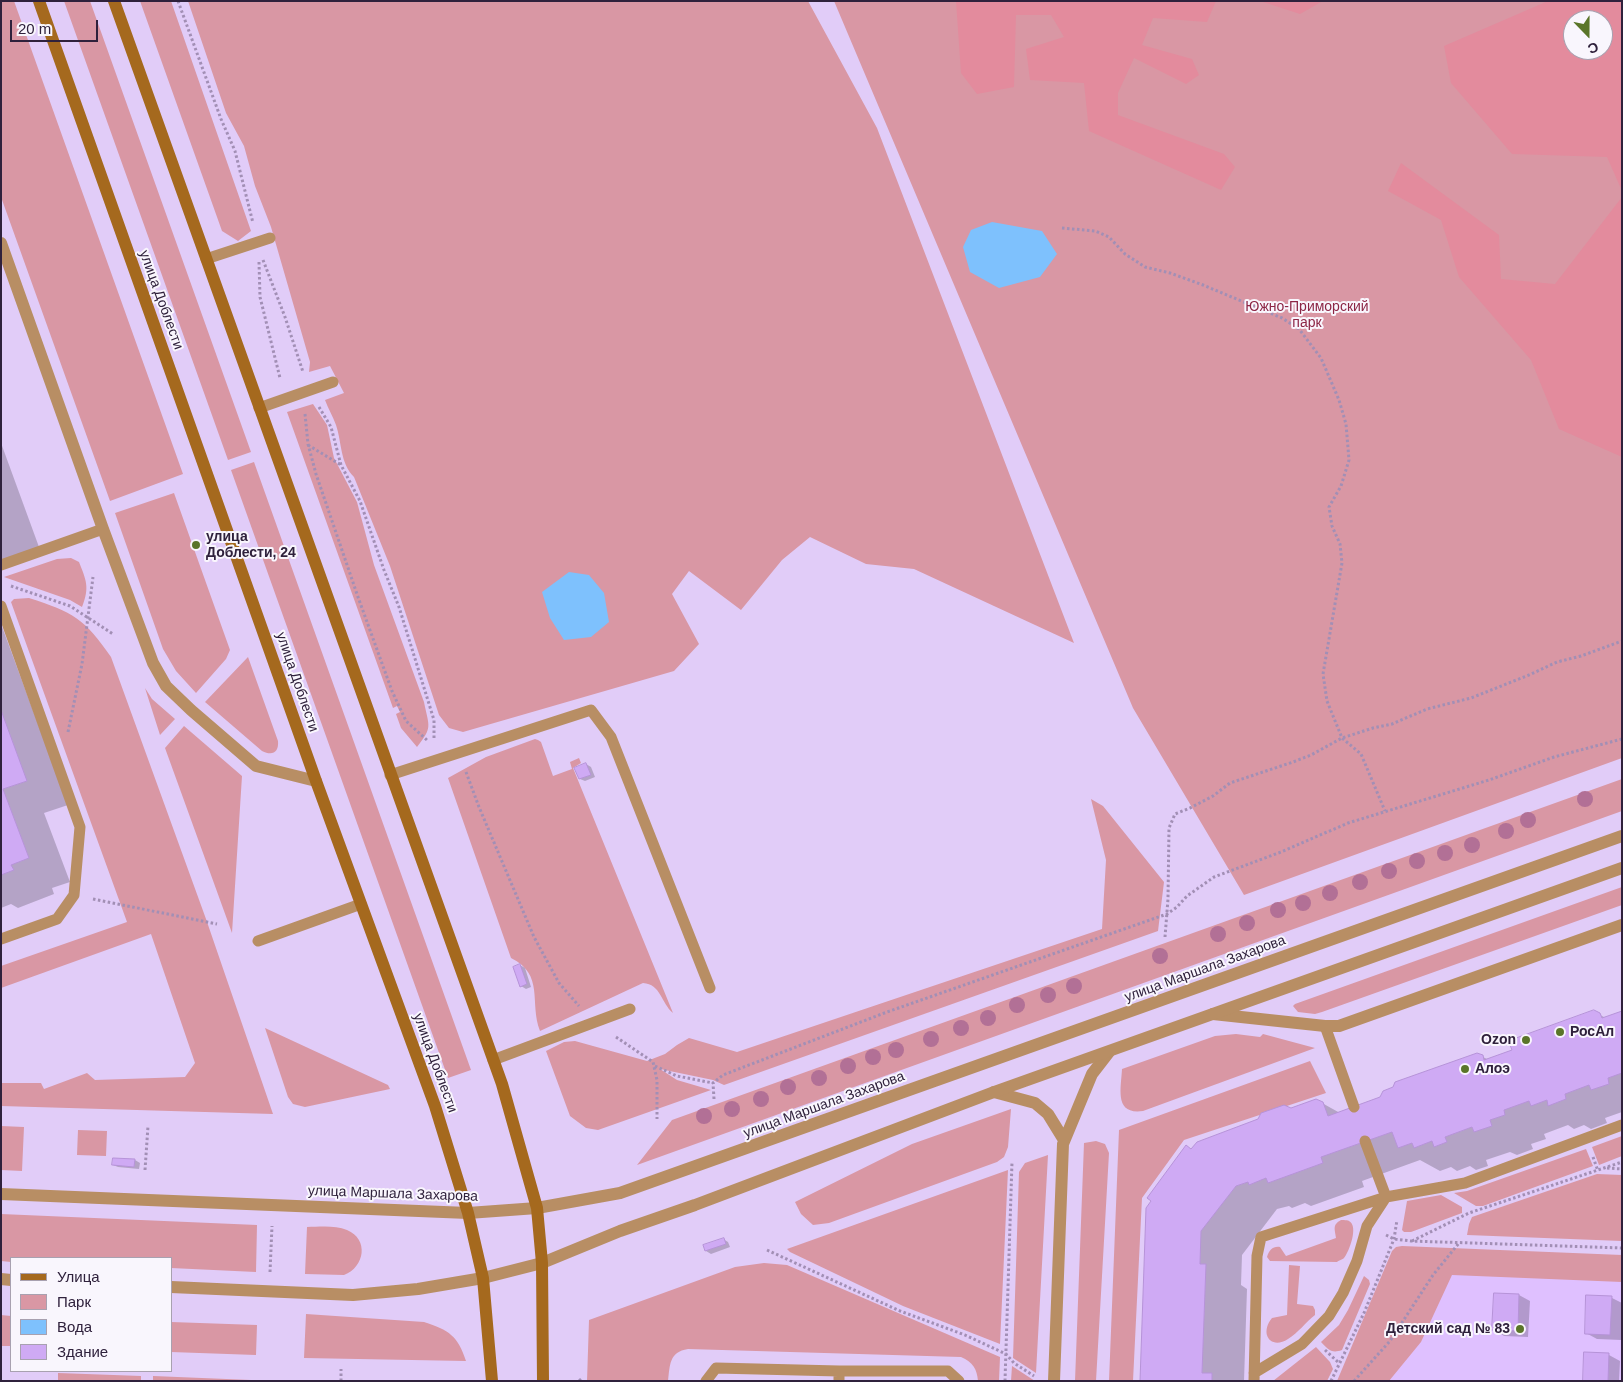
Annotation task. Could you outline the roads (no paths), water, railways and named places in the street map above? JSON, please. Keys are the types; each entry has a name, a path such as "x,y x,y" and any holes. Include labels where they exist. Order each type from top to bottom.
{"main road":[{"name":"улица Доблести","path":"39,1 316,781 435,1106 468,1213 483,1278 492,1381"},
{"path":"114,1 502,1084 537,1208 542,1263 543,1381"}],"street":[{"path":"1,243 103,529 150,655 166,686 256,766 316,781"},
{"name":"улица Маршала Захарова","path":"1,1194 468,1213 537,1208 620,1193 1622,836"},
{"path":"172,1287 353,1295 418,1289 483,1278 542,1263 620,1231 695,1205 994,1092 1622,868"},
{"path":"1213,1014 1339,1026 1622,926"},
{"path":"1054,1381 1064,1140 1075,1119 1092,1074 1109,1052"},
{"path":"994,1092 1035,1103 1048,1114 1064,1140"}],"lane":[{"path":"206,260 264,240"},
{"path":"260,408 333,382"},
{"path":"1,565 103,529"},
{"path":"1,606 80,827 74,895 57,919 1,940"},
{"path":"390,775 591,710 611,737 710,988"},
{"path":"258,942 361,904"},
{"path":"493,1060 630,1010"},
{"path":"1325,1026 1354,1107"},
{"path":"1254,1377 1258,1256 1261,1237 1386,1197 1465,1183 1622,1126"},
{"path":"1366,1141 1386,1197"},
{"path":"1254,1377 1302,1344 1329,1316 1343,1293 1357,1262 1367,1226 1386,1197"},
{"path":"706,1381 716,1368 839,1376 948,1371 959,1381"}],"water":[{"path":"992,222 1042,231 1057,254 1040,277 999,288 970,272 963,247 971,230"},
{"path":"569,572 589,575 604,593 609,622 591,637 564,640 550,618 542,592"}],"place":[{"name":"улица Доблести, 24","path":"196,545"},
{"name":"РосАл","path":"1560,1032"},
{"name":"Ozon","path":"1526,1040"},
{"name":"Алоэ","path":"1465,1069"},
{"name":"Детский сад № 83","path":"1520,1329"}],"park label":[{"name":"Южно-Приморский парк","path":"1307,316"}]}
